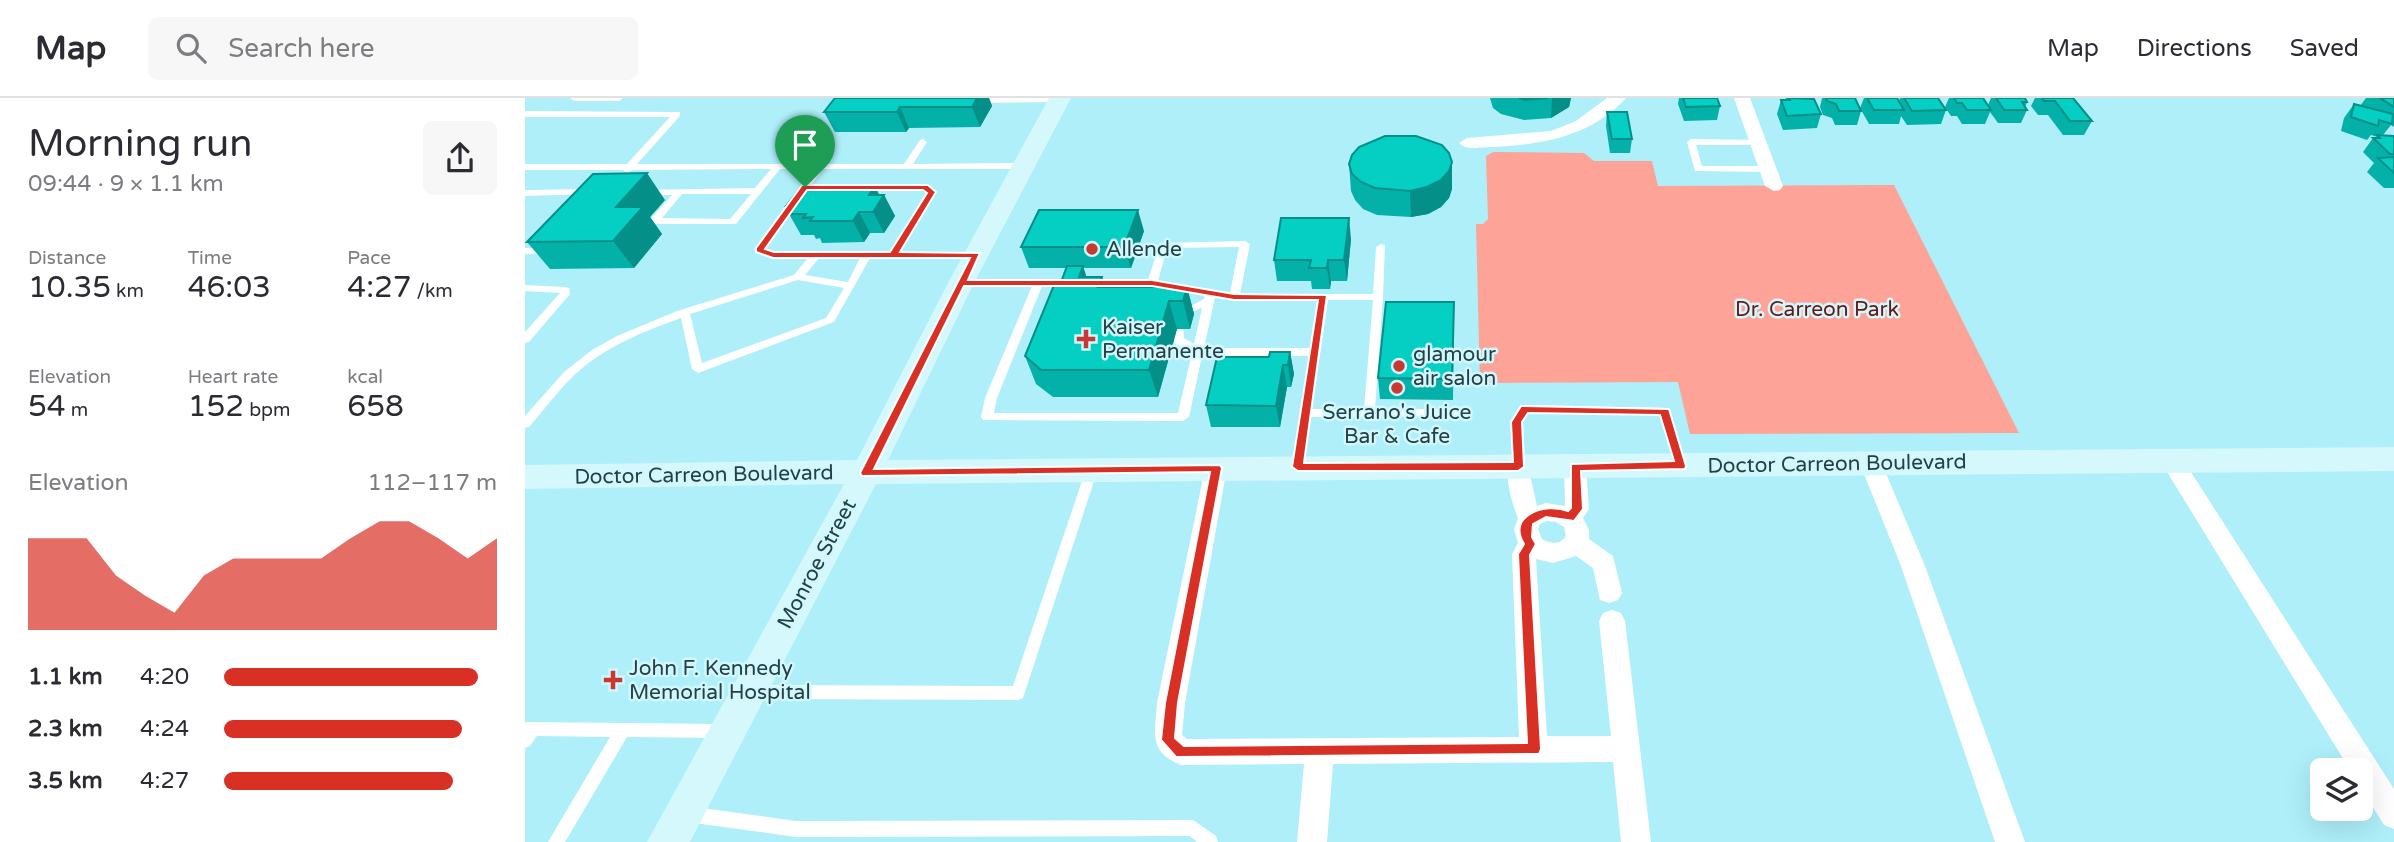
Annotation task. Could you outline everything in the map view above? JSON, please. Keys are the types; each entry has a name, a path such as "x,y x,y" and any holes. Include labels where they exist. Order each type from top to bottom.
{"main road":[{"name":"Monroe Street","path":"675,828 866,473 961,283 1060,99"},
{"name":"Doctor Carreon Boulevard","path":"525,477 1092,469 2394,458"}],"street":[{"path":"1467,143 1563,133 1582,124 1618,98"},
{"path":"1742,98 1774,186"},
{"path":"2172,461 2394,815"},
{"path":"1871,464 1913,566 2010,842"},
{"path":"1518,467 1530,531 1537,550 1554,554 1570,549 1576,543 1578,530 1570,518 1546,512 1530,531 1524,554 1534,749"},
{"path":"1570,518 1577,509 1575,467"},
{"path":"1216,468 1171,703 1168,740 1181,752 1625,749"},
{"path":"1576,543 1601,559 1609,593"},
{"path":"1612,621 1636,842"},
{"path":"1312,842 1320,750"}],"lane":[{"path":"574,98 619,98"},
{"path":"964,100 1060,99"},
{"path":"525,114 677,114 622,174"},
{"path":"908,165 922,142"},
{"path":"1758,142 1691,142 1698,169 1768,169"},
{"path":"790,164 808,143"},
{"path":"525,175 530,167 790,164 1024,166"},
{"path":"680,192 654,221 733,222 779,165"},
{"path":"821,165 759,250 773,255 976,255"},
{"path":"805,187 818,187"},
{"path":"845,187 925,187 931,192 893,255"},
{"path":"631,192 758,191"},
{"path":"525,193 606,192"},
{"path":"525,251 552,251 561,241"},
{"path":"1152,283 1163,245 1245,244 1234,297"},
{"path":"1369,413 1381,247"},
{"path":"525,425 575,368 597,352 633,332 685,314 741,302 776,290 798,277 816,255"},
{"path":"685,314 698,369 793,328 830,320 866,255"},
{"path":"798,277 851,286"},
{"path":"961,283 1152,283 1211,297 1378,297"},
{"path":"1038,284 991,398 987,417 1183,417 1211,297"},
{"path":"525,288 565,290 565,294 525,339"},
{"path":"1184,312 1211,297"},
{"path":"1298,467 1324,297"},
{"path":"525,322 540,322"},
{"path":"1179,327 1178,340 1199,352 1315,352"},
{"path":"1518,467 1517,422 1525,409 1665,411 1681,466"},
{"path":"1305,413 1457,413"},
{"path":"749,692 1018,693 1092,469"},
{"path":"528,733 623,729 728,731"},
{"path":"557,842 623,729"},
{"path":"675,828 1131,835 1193,828 1210,842"}],"green space":[{"name":"Dr. Carreon Park","path":"1493,152 1584,153 1594,161 1652,161 1658,186 1894,185 2019,433 1690,434 1678,382 1480,383 1476,224 1483,224 1488,219 1486,156"}],"building":[{"path":"835,98 977,98 972,107 900,107 897,112 824,112"},
{"path":"1683,98 1717,98 1720,106 1686,107"},
{"path":"1789,98 1814,99 1821,114 1787,116 1781,100 1790,100"},
{"path":"1826,98 1855,98 1861,111 1839,111 1836,104"},
{"path":"1867,98 1897,98 1904,110 1874,110"},
{"path":"1904,98 1938,98 1946,110 1912,111"},
{"path":"1954,98 1983,98 1991,110 1967,110"},
{"path":"1996,98 2025,98 2027,102 2022,102 2027,110 2004,110"},
{"path":"2042,98 2073,98 2092,121 2070,121 2055,101 2044,101"},
{"path":"2380,98 2394,98 2394,107"},
{"path":"2354,104 2393,114 2392,124 2379,120 2378,126 2351,117"},
{"path":"1607,112 1627,112 1632,139 1612,139"},
{"path":"2377,135 2394,136 2394,154 2390,154 2373,138 2380,138"},
{"path":"1385,136 1416,136 1442,145 1452,162 1449,171 1441,180 1410,191 1375,188 1361,182 1352,174 1349,164 1352,155 1359,147"},
{"path":"2394,157 2394,173 2378,158"},
{"path":"647,173 616,207 643,207 613,241 527,242 593,174"},
{"path":"875,186 869,195 884,195 873,212 859,212 853,221 810,221 813,217 803,218 806,214 789,214 796,205 786,206 801,187"},
{"path":"1039,210 1138,210 1124,247 1021,247"},
{"path":"1281,218 1349,218 1344,260 1328,260 1327,268 1309,268 1311,260 1274,260"},
{"path":"1067,266 1083,266 1079,277 1102,277 1098,287 1187,287 1183,301 1169,301 1149,370 1041,370 1025,356 1054,285 1060,285"},
{"path":"1386,302 1454,302 1452,379 1378,378"},
{"path":"1270,352 1290,352 1288,365 1283,365 1276,406 1206,405 1217,357 1269,357"}],"place":[{"name":"Allende","path":"1092,249"},
{"name":"Kaiser Permanente","path":"1086,339"},
{"name":"glamour air salon","path":"1399,366"},
{"name":"Serrano's Juice Bar & Cafe","path":"1397,388"},
{"name":"John F. Kennedy Memorial Hospital","path":"613,680"}],"route":[{"path":"805,187 759,250 773,255 976,255 961,283 1152,283 1234,297 1324,297 1298,467 1518,467 1517,422 1525,409 1665,411 1681,466 1575,467 1578,503 1570,518 1546,512 1530,518 1527,524 1526,538 1530,544 1524,554 1534,749 1181,752 1168,740 1171,703 1216,468 866,473 961,283 976,255 893,255 931,192 925,187 805,187"}]}
